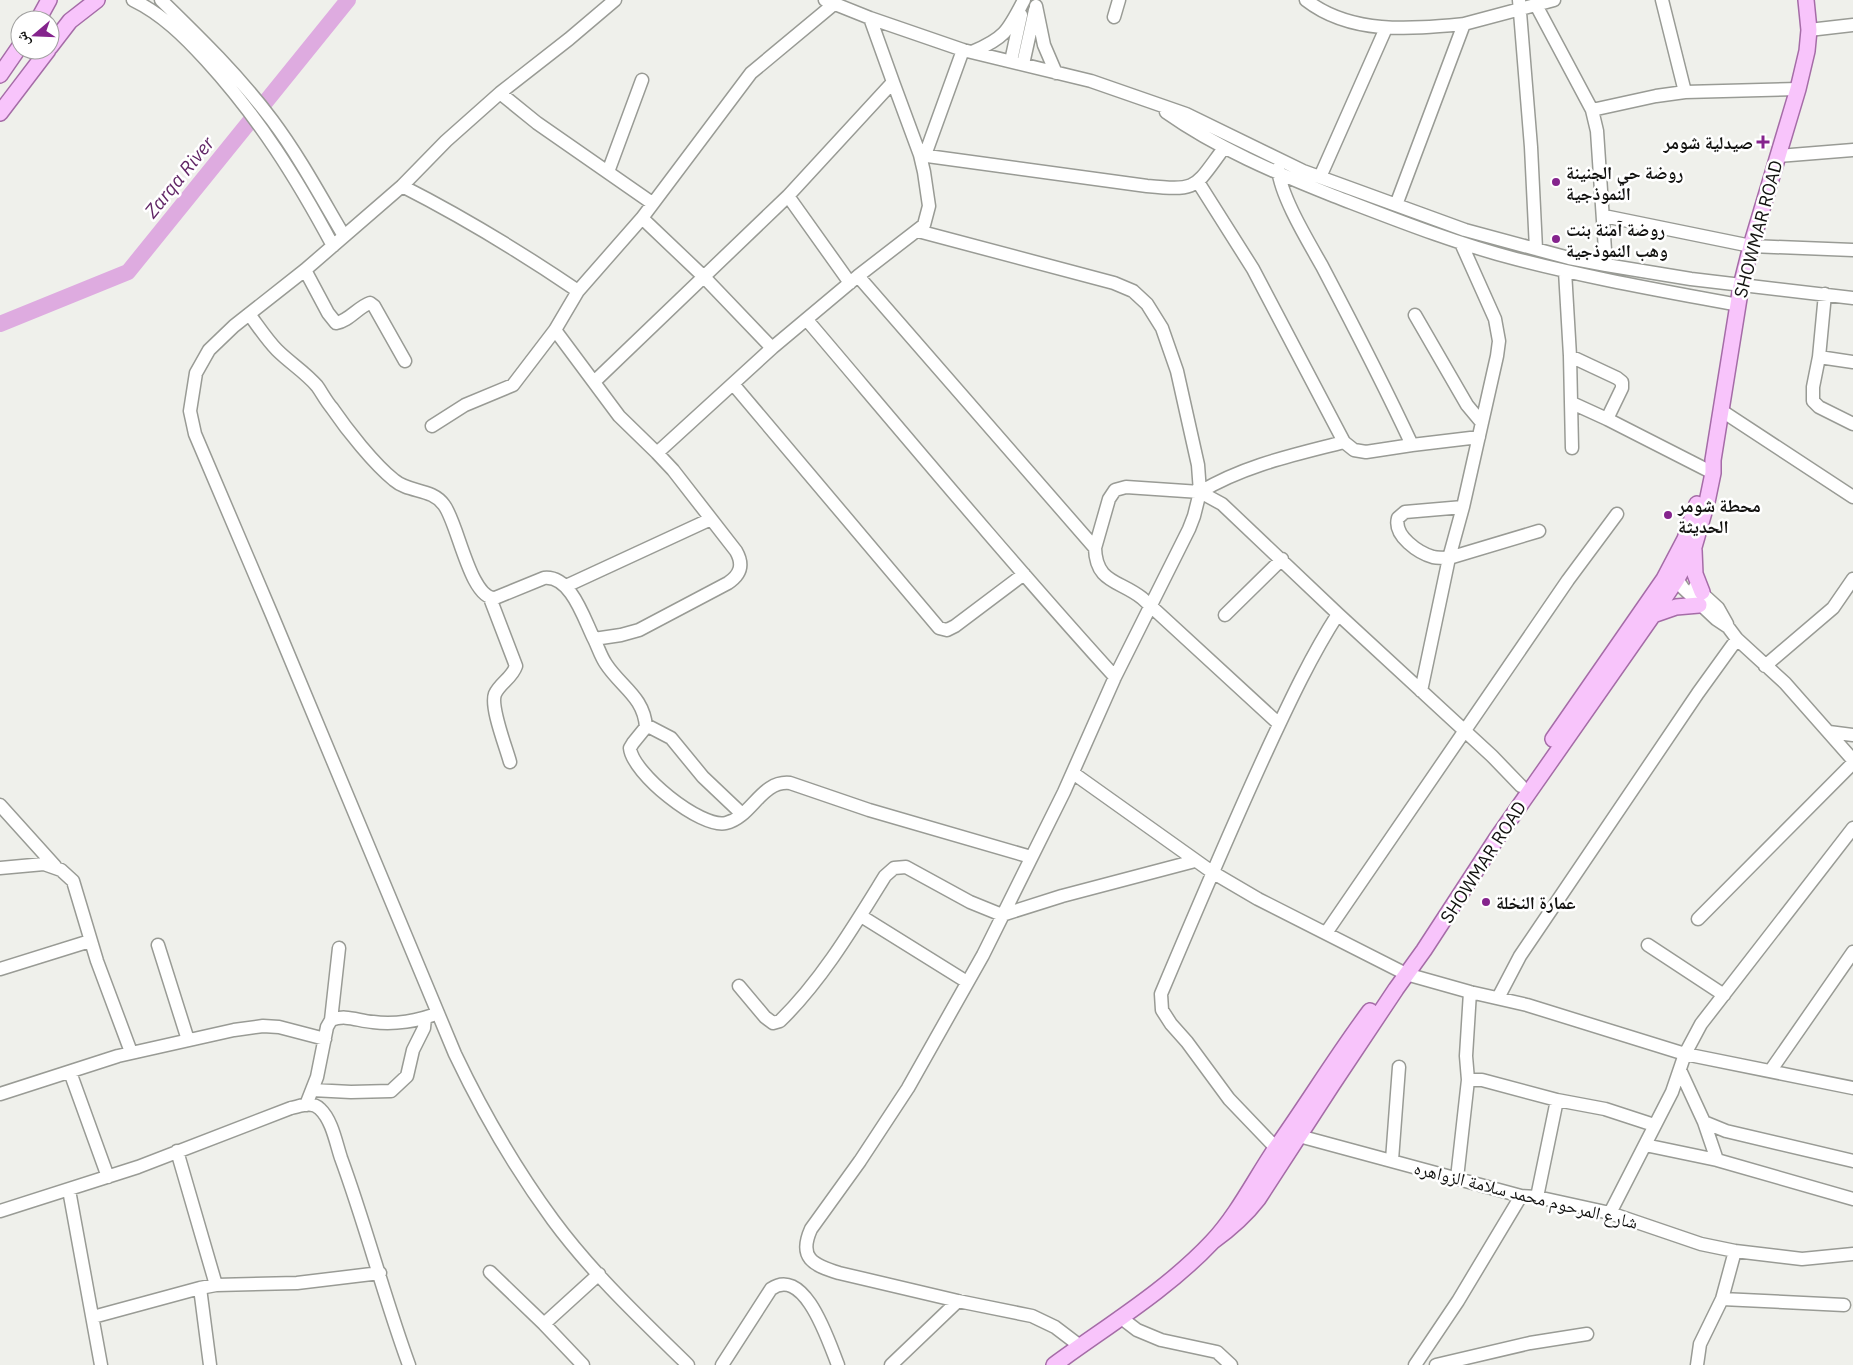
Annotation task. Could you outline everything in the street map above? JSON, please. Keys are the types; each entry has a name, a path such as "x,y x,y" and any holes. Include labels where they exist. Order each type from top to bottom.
{"main road":[{"path":"60,34 70,21 97,0"},
{"name":"SHOWMAR ROAD","path":"1054,1365 1174,1278 1212,1242 1246,1214 1294,1134 1332,1084 1521,786 1694,547 1703,518 1741,286 1751,246 1798,89 1807,51 1809,30 1806,0"},
{"path":"0,75 10,60"},
{"path":"0,113 40,60"},
{"name":"SHOWMAR ROAD","path":"1402,973 1424,950 1530,790 1653,615 1671,579 1674,562 1689,528 1711,468"},
{"path":"1653,615 1701,598 1695,574 1694,547"},
{"name":"SHOWMAR ROAD","path":"1212,1242 1231,1218 1276,1148 1294,1134"}],"street":[{"path":"133,0 151,10 176,30 217,72 242,103 269,126 311,180 344,236"},
{"path":"161,0 201,38 250,92 333,246"},
{"path":"615,0 500,93 446,140 402,186 305,270 249,314 210,350 196,373 190,411 195,434 455,1054 480,1105 509,1156 554,1222 599,1274 688,1365"},
{"path":"1114,17 1119,0"},
{"path":"1306,0 1316,8 1350,22 1386,28 1426,28 1464,24 1519,5 1536,5 1554,0"},
{"path":"1662,0 1686,92"},
{"path":"922,155 967,51 995,42 1031,1"},
{"path":"1017,62 1031,1"},
{"path":"1031,1 1044,45 1056,73"},
{"path":"432,426 465,405 513,386 555,330 578,292 642,218 751,73 829,2 967,51 1091,81 1186,114 1276,159 1465,230 1568,258 1606,265 1741,286 1853,298"},
{"path":"1519,5 1531,146 1536,250"},
{"path":"1536,5 1549,26 1592,110 1597,130 1606,265"},
{"path":"657,453 772,348 854,279 924,225 929,206 922,155 870,18"},
{"path":"1396,205 1464,24"},
{"path":"1809,30 1853,26"},
{"path":"1320,177 1386,28"},
{"path":"608,172 642,80"},
{"path":"594,382 788,196 893,82"},
{"path":"1592,110 1656,96 1686,92 1798,89"},
{"path":"500,93 537,123 652,203"},
{"path":"1154,103 1224,148 1278,173 1461,243 1566,271 1738,305"},
{"path":"922,155 1177,189 1188,187 1198,182 1224,148"},
{"path":"1778,156 1853,150"},
{"path":"1276,159 1284,191 1301,228 1392,401 1412,445"},
{"path":"1198,182 1253,269 1344,442 1354,450 1366,452 1479,437"},
{"path":"402,186 474,224 578,292"},
{"path":"788,196 854,279 1095,548"},
{"path":"1604,216 1751,246 1853,250"},
{"path":"642,218 704,277 772,348"},
{"path":"918,231 1114,283 1133,291 1141,297 1162,328 1177,371 1198,465 1200,492 1189,528 1115,677 1073,773 983,954 908,1088 860,1161 811,1229 806,1241 806,1252 810,1259 820,1267 839,1273 1032,1316 1055,1327 1080,1346"},
{"path":"1421,692 1449,558 1463,507 1497,356 1498,334 1495,319 1461,243"},
{"path":"305,270 328,313 336,323 344,320 364,305 370,303 374,306 405,362"},
{"path":"1566,271 1572,403 1572,448"},
{"path":"1825,294 1819,358 1812,387 1813,401 1819,407 1853,424"},
{"path":"249,314 270,342 317,386 332,409 394,481 403,486 428,493 438,498 444,505 473,576 485,595 495,598 550,577 559,580 566,586 605,663 616,678 635,696 646,725 671,738 703,777 742,814"},
{"path":"1415,315 1467,405 1482,423"},
{"path":"807,320 894,425 1115,677"},
{"path":"555,330 619,416 673,470 711,519 739,556 741,570 735,578 639,630 594,639"},
{"path":"1570,356 1622,382 1622,388 1607,419"},
{"path":"1819,358 1853,362"},
{"path":"733,384 939,628 947,630 955,626 1024,574"},
{"path":"1572,403 1711,468"},
{"path":"1722,411 1853,497"},
{"path":"1200,492 1218,481 1265,462 1344,442"},
{"path":"1278,724 1150,606 1129,589 1104,576 1098,563 1095,548 1108,499 1115,490 1126,487 1200,492 1222,504 1521,786"},
{"path":"1463,507 1410,511 1401,514 1397,522 1402,536 1418,549 1434,557 1449,558 1539,531"},
{"path":"1326,933 1568,580 1617,514"},
{"path":"566,586 711,519"},
{"path":"1225,615 1282,559"},
{"path":"1671,579 1688,582 1701,598 1722,613 1728,627 1737,638 1785,683 1830,732 1853,762 1698,919"},
{"path":"1765,666 1827,614 1853,579"},
{"path":"490,598 516,666 512,676 498,688 494,701 510,762"},
{"path":"1276,1148 1229,1099 1188,1042 1171,1024 1162,1010 1161,994 1212,872 1278,724 1309,663 1338,614"},
{"path":"1498,998 1520,956 1737,638"},
{"path":"646,725 633,743 631,753 639,766 660,790 699,817 711,822 727,823 742,814 770,788 782,784 790,784 869,810 1031,857"},
{"path":"1830,732 1853,735"},
{"path":"1073,773 1212,872 1258,899 1402,973 1545,1010 1685,1054 1853,1088"},
{"path":"0,805 55,866 67,873 73,881 90,941 131,1052"},
{"path":"1610,1213 1672,1092 1685,1054 1701,1024 1853,828"},
{"path":"739,986 772,1023 780,1021 822,973 885,876 894,868 901,866 911,869 985,909 1002,915 1062,896 1195,861"},
{"path":"0,868 29,864 55,866"},
{"path":"860,916 967,982"},
{"path":"0,969 90,941"},
{"path":"158,945 188,1040"},
{"path":"1648,945 1724,995"},
{"path":"306,1105 317,1077 327,1027 331,1020 339,948"},
{"path":"1771,1070 1853,952"},
{"path":"1457,1178 1468,1080 1466,1056 1470,992"},
{"path":"331,1020 351,1017 381,1022 425,1018 438,1013"},
{"path":"312,1090 351,1092 391,1091 407,1076 413,1050 424,1028 425,1018"},
{"path":"0,1094 131,1052 263,1026 288,1028 325,1039"},
{"path":"1392,1160 1399,1067"},
{"path":"1680,1070 1704,1122 1717,1160"},
{"path":"70,1072 108,1177"},
{"path":"1468,1080 1482,1080 1557,1100 1605,1109 1654,1125"},
{"path":"1538,1197 1557,1100"},
{"path":"0,1212 138,1167 291,1108 312,1104 320,1109 329,1122 359,1207 395,1328 409,1365"},
{"path":"1704,1122 1726,1131 1853,1161"},
{"name":"شارع المرحوم محمد سلامة الزواهره","path":"1294,1134 1521,1196 1538,1197 1610,1213 1701,1244 1736,1252 1802,1259 1853,1254"},
{"path":"1645,1145 1717,1160 1853,1199"},
{"path":"177,1151 216,1285"},
{"path":"69,1190 102,1365"},
{"path":"1416,1364 1458,1301 1521,1196"},
{"path":"1697,1365 1700,1344 1722,1299 1736,1252"},
{"path":"490,1272 583,1365"},
{"path":"93,1317 216,1285 297,1283 380,1273"},
{"path":"544,1324 599,1274"},
{"path":"722,1365 772,1289 779,1284 787,1284 797,1288 810,1302 838,1365"},
{"path":"200,1288 210,1365"},
{"path":"1722,1299 1844,1305"},
{"path":"891,1365 958,1301"},
{"path":"1120,1317 1137,1330 1161,1340 1217,1352 1231,1365"},
{"path":"1416,1364 1436,1365 1530,1343 1587,1334"}],"waterway":[{"name":"Zarqa River","path":"0,324 128,272 348,0"}],"place":[{"name":"صيدلية شومر","path":"1763,142"},
{"name":"روضة حي الجنينة النموذجية","path":"1556,182"},
{"name":"روضة آمنة بنت وهب النموذجية","path":"1556,239"},
{"name":"محطة شومر الحديثة","path":"1668,515"},
{"name":"عمارة النخلة","path":"1486,902"}]}
